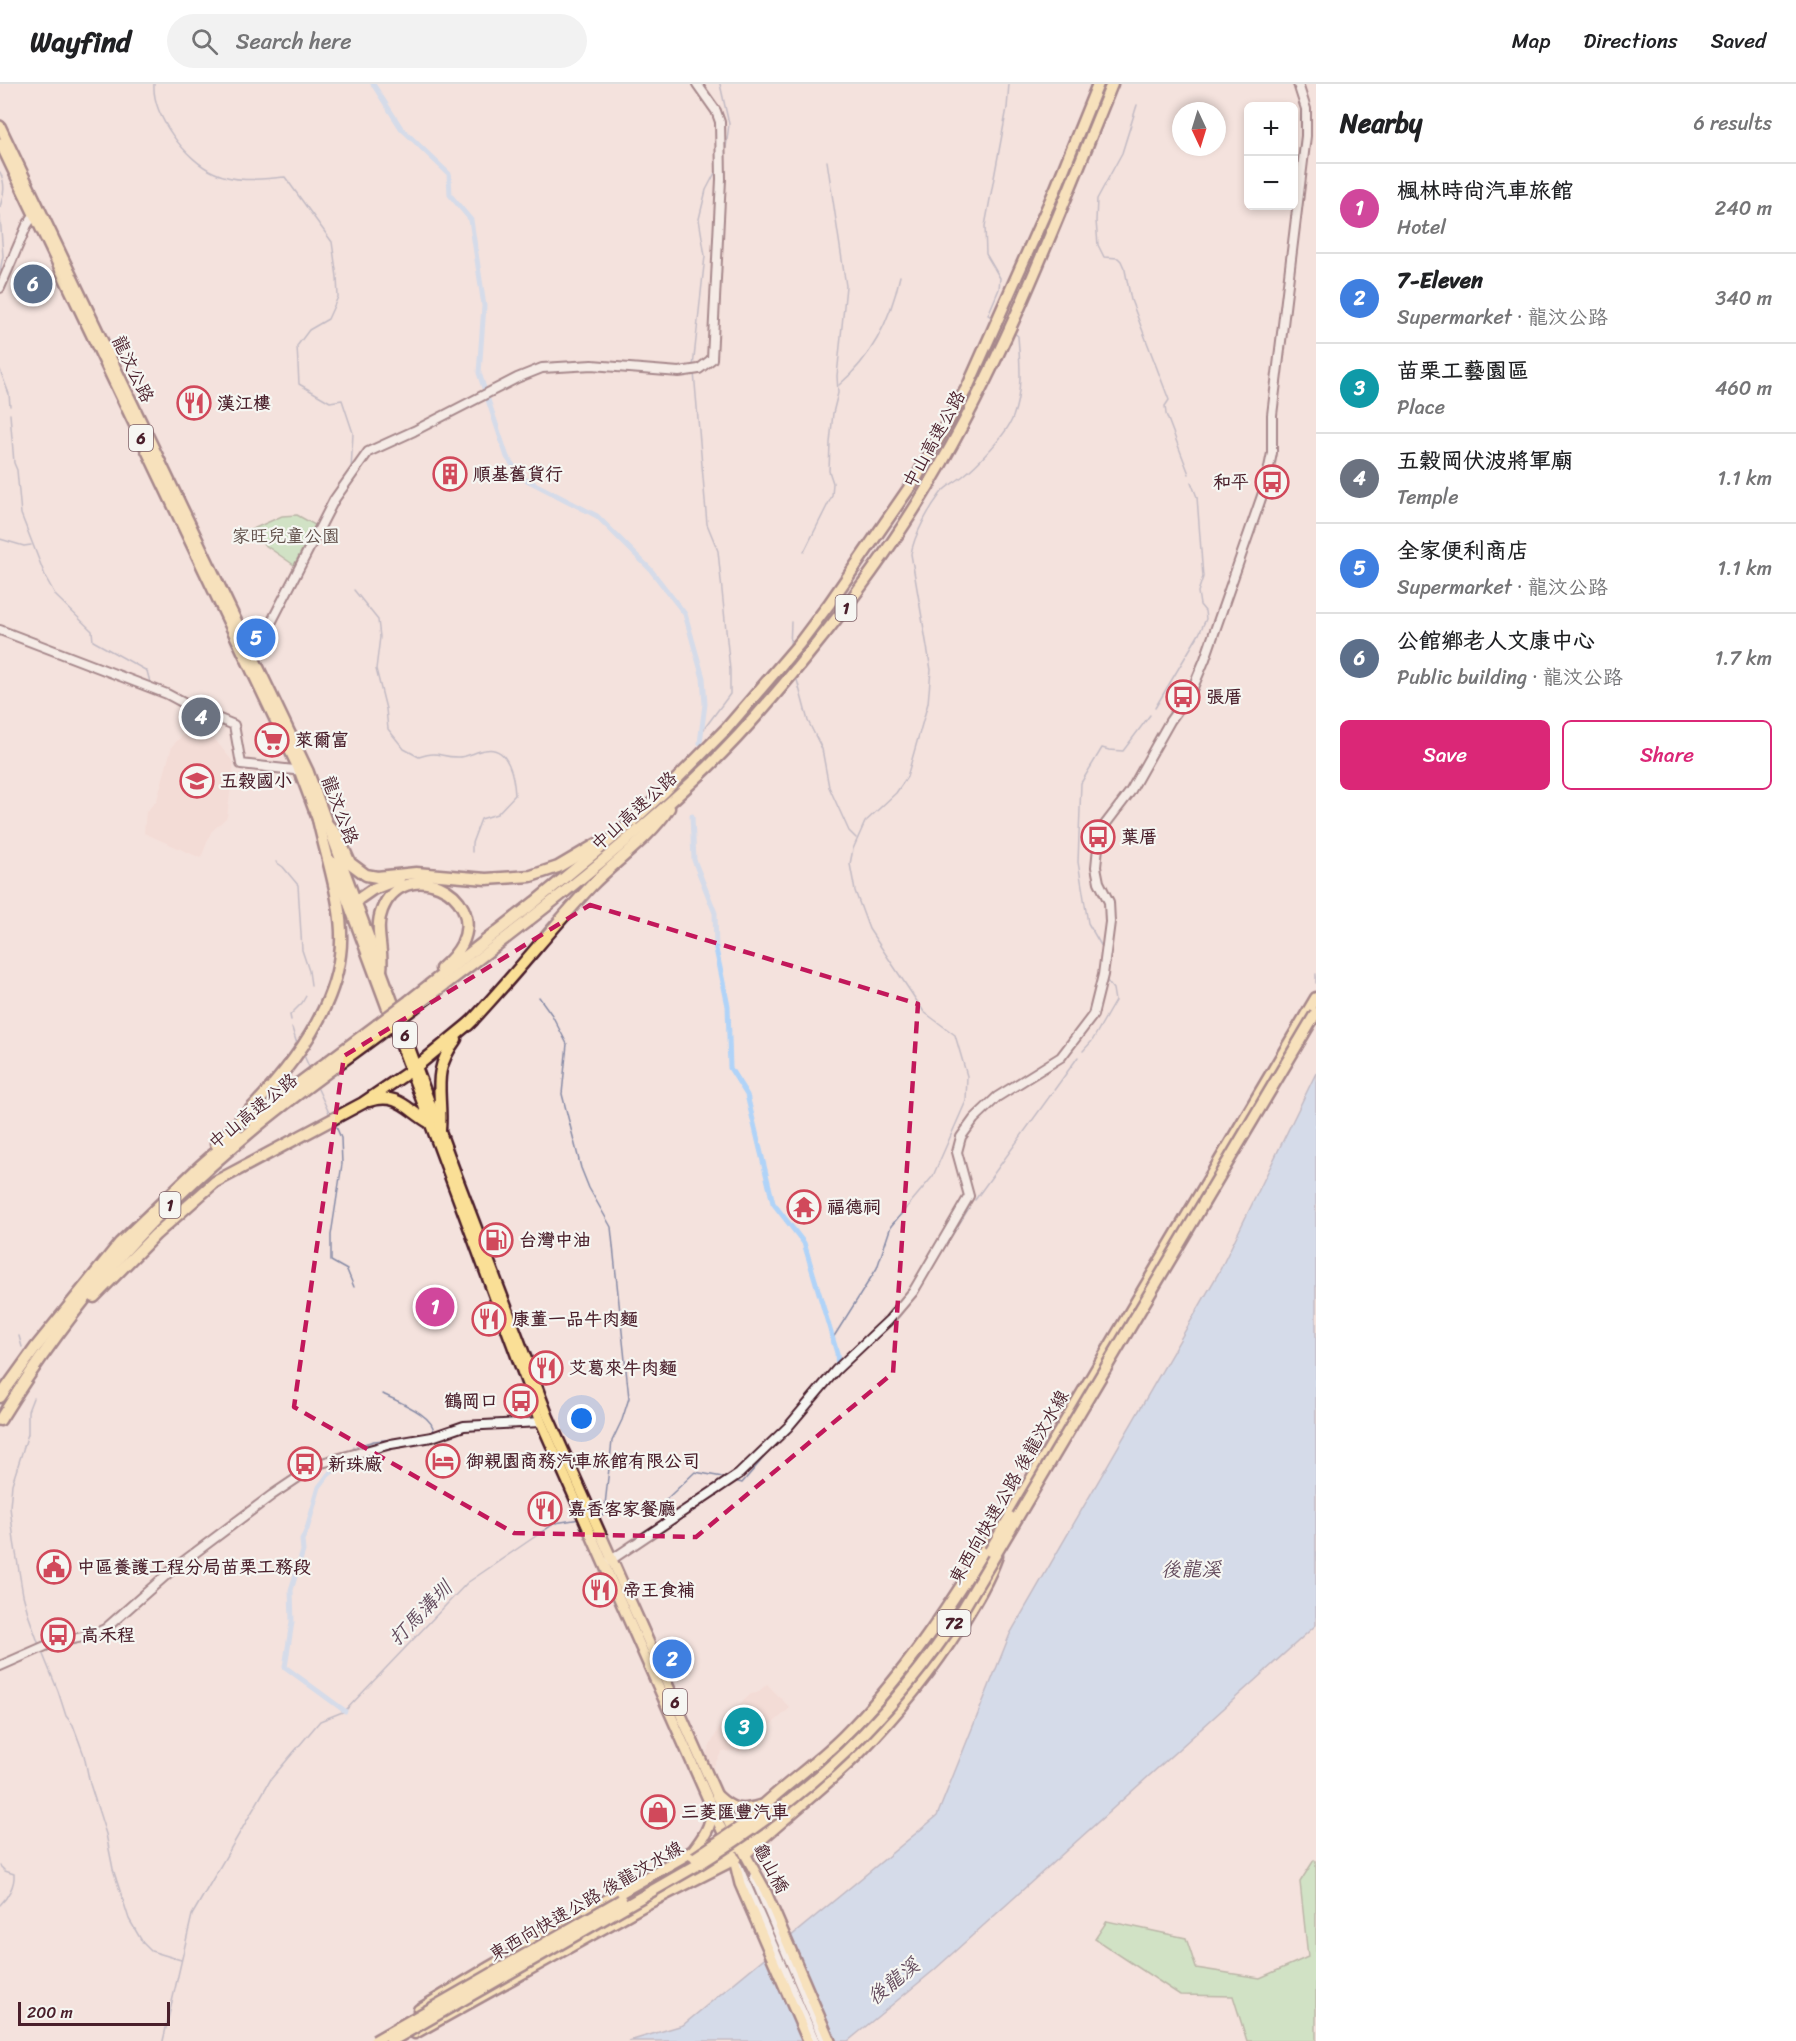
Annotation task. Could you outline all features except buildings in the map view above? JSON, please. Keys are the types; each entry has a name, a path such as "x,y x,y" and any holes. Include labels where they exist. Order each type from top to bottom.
{"highway":[{"name":"中山高速公路","path":"412,1004 429,985 631,823 665,791 727,728 798,644 857,566 883,523 916,478 958,404 989,342 1098,84"},
{"name":"中山高速公路","path":"0,1420 15,1395 87,1296 165,1209 250,1133 380,1028 537,915 600,865 710,765 784,684 843,612 873,571 930,484 982,388 1004,340 1112,84"},
{"path":"440,1130 441,1114 438,1093 440,1070 455,1040 515,975 592,885 657,826 675,797"},
{"path":"179,1186 202,1156 250,1112 293,1061 319,1019 333,984 340,954 340,926 336,895 318,819"},
{"path":"328,825 338,836 350,863 357,870 377,877 416,873 486,879 531,876 558,867 631,823"},
{"path":"353,903 373,889 416,873"},
{"path":"381,970 383,957 379,919 389,897 412,883 435,884 448,891 458,901 465,915 466,927 462,945 429,985"},
{"name":"東西向快速公路 後龍汶水線","path":"383,2039 697,1857 759,1816 813,1774 867,1722 912,1670 958,1606 1316,998"},
{"name":"東西向快速公路 後龍汶水線","path":"383,2039 699,1864 745,1835 833,1766 853,1747 917,1675 963,1609 1316,1013"},
{"path":"72,1318 154,1235 215,1182 239,1167 363,1103 413,1069 472,1021"},
{"name":"中山高速公路","path":"0,1397 36,1347 120,1242 179,1186 290,1090 380,1028"},
{"path":"363,1103 377,1099 396,1100 430,1123"},
{"path":"706,1872 763,1805 844,1736 880,1696 953,1601 993,1537 1010,1517"},
{"path":"746,1853 858,1753 922,1680 982,1592 999,1551"},
{"path":"717,1796 732,1807 747,1810 763,1805"},
{"path":"693,1851 705,1834 711,1821 712,1810"},
{"path":"383,2039 400,2022 490,1967 693,1851 732,1841 777,1824"},
{"path":"399,2041 706,1872 735,1859"}],"main road":[{"name":"龍汶公路","path":"0,126 36,211"},
{"name":"龍汶公路","path":"0,143 36,211 304,771 316,804 328,825 353,903 413,1069 440,1130 544,1419"},
{"name":"龍汶公路","path":"316,804 318,819 381,970 430,1123 544,1419 608,1562"},
{"name":"6","path":"608,1562 717,1796 732,1841 735,1859"},
{"name":"6","path":"608,1562 712,1810 732,1841"},
{"name":"龜山橋","path":"732,1841 746,1853 765,1890 830,2041"},
{"name":"龜山橋","path":"735,1859 740,1884 808,2041"}],"street":[{"path":"251,661 334,500 368,452 517,378 542,368 592,365 680,372 707,365 712,359 721,179 720,122 716,111 697,84"},
{"path":"608,1562 739,1474 788,1427 836,1370 889,1320 912,1292 969,1196 957,1152 961,1137 974,1119 997,1097 1060,1057 1093,1015 1103,975 1110,922 1109,902 1099,882 1096,867 1099,837 1104,826 1130,792 1170,721 1192,690 1265,487 1272,453 1272,415 1306,136 1306,109 1298,84"},
{"path":"0,288 36,211"},
{"path":"0,630 167,694 234,725 241,764 304,771"},
{"path":"0,1666 40,1648 92,1635 105,1629 172,1570 272,1495 318,1464 357,1452 432,1437 464,1426 544,1419"},
{"name":"龜山橋","path":"732,1841 824,2041"},
{"name":"龜山橋","path":"735,1859 815,2041"}],"highlighted area":[{"path":"590,905 918,1004 893,1373 696,1537 514,1533 294,1407 344,1056"}],"shaded area":[{"name":"五穀國小","path":"190,728 208,731 234,763 227,817 211,832 201,858 144,833 146,812 157,800 172,746"},
{"path":"767,1684 790,1708 741,1751 722,1751 712,1769 705,1756 723,1720 751,1694 757,1693"}],"green space":[{"name":"家旺兒童公園","path":"297,515 315,525 294,565 246,532 282,516"},
{"path":"1314,1860 1316,1861 1316,2041 1247,2041 1233,1996 1180,1995 1095,1939 1107,1921 1186,1938 1196,1968 1260,1978 1308,1957 1300,1882"}],"water":[{"name":"後龍溪","path":"1316,1073 1316,1625 933,1971 848,2041 629,2041 683,2025 937,1816 1010,1634 1218,1274"}],"waterway":[{"path":"154,84 155,96 165,123 182,148 193,158 215,173 232,178 250,180 285,177 332,242 338,297 328,319 309,330 297,346 299,384 330,402 342,400 353,433 351,471"},
{"path":"373,84 401,128 449,174 450,195 471,220 484,306 479,373 507,457 521,477 597,516 650,569 685,614 703,678 705,704 700,743"},
{"path":"720,84 729,124 726,148"},
{"path":"994,319 988,315 999,289 1000,278 986,254 985,226 1007,108 1009,84"},
{"path":"1137,105 1122,153 1097,199 1098,245 1104,257 1118,258 1125,270 1131,300 1169,400 1165,406 1166,414 1189,474"},
{"path":"804,552 832,496 833,483 829,471 830,443 838,393 837,376 846,286 827,161"},
{"path":"693,367 705,256 699,219 706,190 717,169"},
{"path":"0,172 4,189 0,207"},
{"path":"0,216 3,256 0,271"},
{"path":"839,385 861,362 879,336 900,276"},
{"path":"833,1338 877,1268 891,1226 933,1176 966,1101 967,1076 955,1035 924,1012 869,929 855,891 850,864 853,849 865,822 896,793 907,777 928,703 931,670 911,554 915,539 941,493 969,471 1010,424 1016,407 1020,377 1018,336 1013,332"},
{"path":"0,370 9,394 10,406"},
{"path":"694,372 707,524 718,551 730,670 730,694 701,733"},
{"path":"10,414 21,514 46,578 56,596 92,631 93,641 147,671 150,682"},
{"path":"1155,708 1206,619 1198,592 1203,577 1197,497 1191,482"},
{"path":"0,539 24,546 31,545"},
{"path":"354,590 378,620 380,637 376,669 386,709 388,729 404,749 419,757 436,754 460,757 493,750 500,753 509,764 515,795 497,814 481,819 472,843 472,852"},
{"path":"790,648 791,622"},
{"path":"796,676 808,721 822,749 829,787 849,831 856,838"},
{"path":"1100,971 1102,947 1088,923 1078,862 1081,783 1102,748 1123,751 1150,715"},
{"path":"692,816 694,860 715,913 716,949 728,1006 730,1068 747,1095 773,1203 804,1243 837,1353 838,1370"},
{"path":"276,862 298,885 302,950 311,985"},
{"path":"1316,974 1316,983"},
{"path":"1083,1051 1092,1041 1115,1001 1113,989 1106,980"},
{"path":"291,1020 290,1015 306,996"},
{"path":"539,997 552,1015 567,1044 562,1094 581,1168 589,1188 611,1227 629,1398 612,1441 604,1514"},
{"path":"292,1028 297,1044"},
{"path":"303,1053 309,1067"},
{"path":"975,1200 1078,1057"},
{"path":"318,1089 330,1115"},
{"path":"335,1124 341,1138 342,1164 331,1235 331,1261 347,1270 354,1287"},
{"path":"917,1292 969,1208"},
{"path":"886,1328 899,1317 915,1296"},
{"path":"19,1336 22,1347"},
{"path":"383,1394 429,1420 434,1433"},
{"path":"33,1398 28,1411 28,1434 12,1484 10,1507 23,1595 39,1645"},
{"path":"352,1451 354,1447 374,1441 404,1438"},
{"name":"打馬溝圳","path":"735,1481 742,1483 777,1442"},
{"path":"345,1461 328,1475 319,1487 302,1540 303,1551 291,1590 292,1622 285,1667 345,1711"},
{"name":"打馬溝圳","path":"597,1516 609,1513 653,1512 695,1472 728,1478"},
{"name":"打馬溝圳","path":"163,2041 192,1915 271,1779 320,1721 345,1711 467,1583 555,1523 580,1519"},
{"path":"42,1652 66,1716 73,1725 84,1755 90,1784 106,1834 113,1869 129,1919 143,1943 151,1951 181,1960"},
{"path":"0,1866 5,1871 14,1874 10,1891 0,1905"}],"place":[{"name":"公館鄉老人文康中心","path":"33,284"},
{"name":"漢江樓","path":"194,403"},
{"name":"順基舊貨行","path":"450,474"},
{"name":"和平","path":"1272,482"},
{"name":"全家便利商店","path":"256,638"},
{"name":"張厝","path":"1183,697"},
{"name":"五穀岡伏波將軍廟","path":"201,717"},
{"name":"萊爾富","path":"272,740"},
{"name":"五穀國小","path":"197,781"},
{"name":"葉厝","path":"1098,837"},
{"name":"福德祠","path":"804,1207"},
{"name":"台灣中油","path":"496,1240"},
{"name":"楓林時尚汽車旅館","path":"435,1307"},
{"name":"康董一品牛肉麵","path":"489,1319"},
{"name":"艾葛來牛肉麵","path":"546,1368"},
{"name":"鶴岡口","path":"521,1401"},
{"name":"御親園商務汽車旅館有限公司","path":"443,1461"},
{"name":"新珠廠","path":"305,1464"},
{"name":"嘉香客家餐廳","path":"545,1509"},
{"name":"中區養護工程分局苗栗工務段","path":"54,1567"},
{"name":"帝王食補","path":"600,1590"},
{"name":"高禾程","path":"58,1635"},
{"name":"7-Eleven","path":"672,1659"},
{"name":"苗栗工藝園區","path":"744,1727"},
{"name":"三菱匯豐汽車","path":"658,1812"}]}
